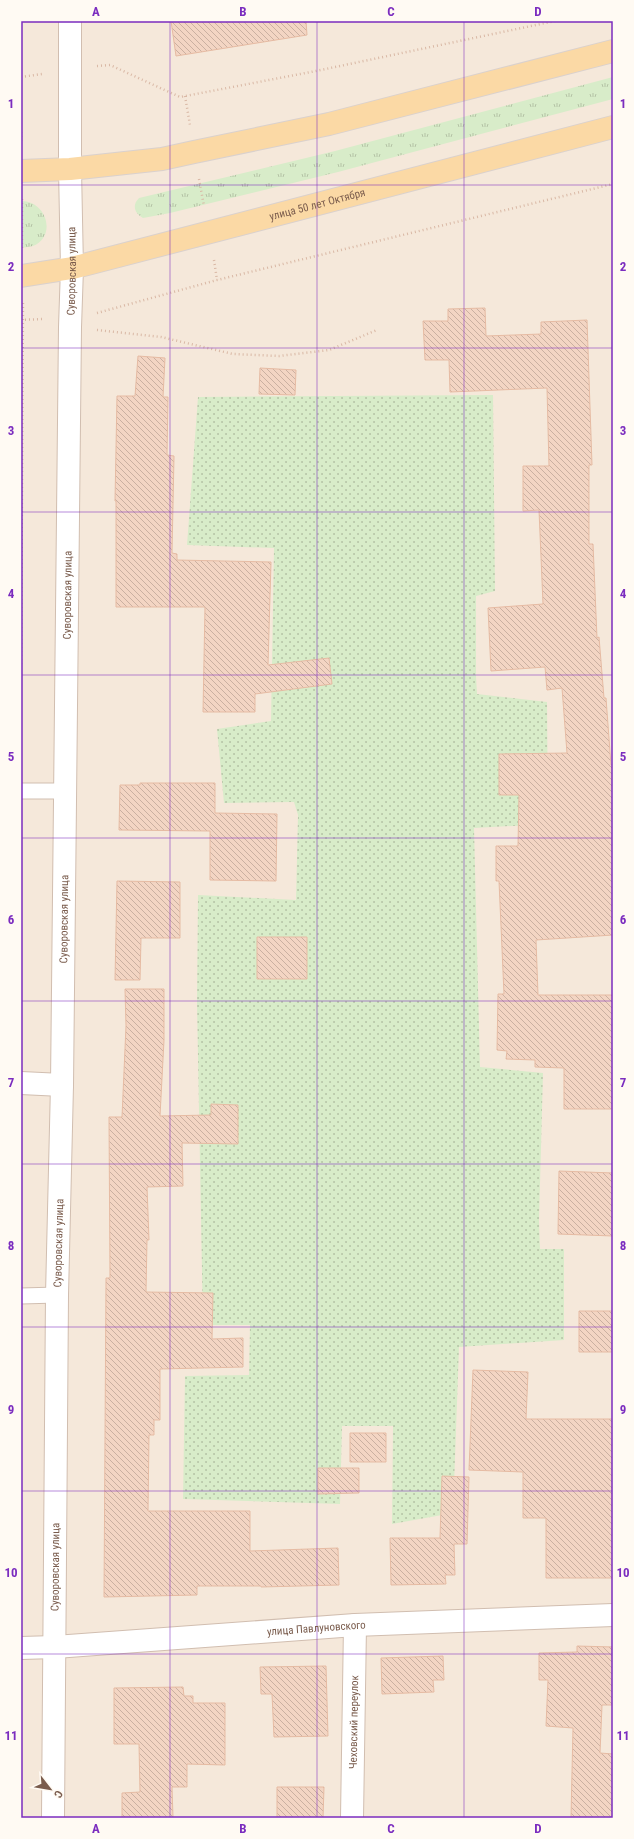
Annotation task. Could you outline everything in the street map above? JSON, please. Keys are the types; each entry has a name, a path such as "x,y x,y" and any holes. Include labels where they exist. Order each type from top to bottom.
{"main road":[{"path":"21,171 70,169 162,159 329,124 613,52"},
{"name":"улица 50 лет Октября","path":"22,276 72,268 613,127"}],"street":[{"name":"Суворовская улица","path":"53,1818 58,1295 72,268 70,21"},
{"path":"21,1084 62,1085"},
{"name":"улица Павлуновского","path":"21,1648 55,1647 355,1625 613,1615"},
{"name":"Чеховский переулок","path":"352,1818 355,1625"}],"lane":[{"path":"21,791 65,791"},
{"path":"21,1296 58,1295"}],"path":[{"path":"21,77 110,65 180,97 316,71 555,21"},
{"path":"185,96 217,280"},
{"path":"21,132 21,664"},
{"path":"112,310 217,280 613,184"},
{"path":"70,327 161,337 233,354 279,356 329,350 377,330"}],"shaded area":[{"path":"21,21 613,21 613,1818 21,1818"}],"green space":[{"path":"613,77 613,99 338,172 170,213 143,218 135,209 135,203 139,198 335,151"},
{"path":"21,201 30,203 43,213 47,227 45,235 40,241 33,246 21,248"},
{"path":"493,395 495,591 476,596 477,694 547,702 548,824 474,828 480,1067 543,1073 539,1221 540,1249 564,1249 564,1340 459,1347 453,1513 392,1524 393,1426 342,1426 340,1504 183,1499 185,1376 249,1375 250,1325 203,1325 197,1003 198,895 296,900 298,815 294,802 224,803 217,729 271,721 274,548 187,545 198,397"}],"building":[{"path":"171,21 306,21 307,35 176,56"},
{"path":"485,308 486,336 541,334 541,322 587,320 592,465 589,465 589,544 593,544 597,638 599,637 604,698 606,698 611,765 613,764 613,935 536,940 538,995 613,995 613,1109 564,1109 564,1068 535,1067 535,1060 506,1059 507,1051 497,1050 498,994 504,994 499,881 496,881 496,846 518,846 519,795 499,795 499,754 567,753 562,688 547,690 545,667 491,671 488,608 543,604 539,510 523,511 523,466 549,466 547,388 450,392 449,360 425,360 423,321 448,321 448,309"},
{"path":"138,356 165,358 163,397 168,397 167,455 174,456 172,553 177,554 177,560 271,562 268,665 329,658 332,684 255,694 255,712 203,712 205,607 116,607 115,501 117,396 135,396"},
{"path":"260,368 296,370 295,395 259,394"},
{"path":"140,783 215,783 215,813 277,814 276,881 210,880 210,831 119,830 120,785 140,785"},
{"path":"117,881 180,882 180,938 141,938 140,980 115,980"},
{"path":"257,937 307,937 307,979 257,979"},
{"path":"125,989 164,989 164,1040 160,1116 211,1115 211,1104 238,1105 238,1144 182,1143 183,1186 147,1187 149,1240 147,1240 146,1292 213,1293 212,1339 243,1338 243,1367 160,1369 160,1420 154,1420 154,1435 149,1435 148,1511 250,1511 250,1551 338,1548 339,1585 261,1587 197,1586 197,1595 104,1597 106,1278 110,1278 109,1117 122,1117 126,1026"},
{"path":"559,1171 613,1173 613,1236 558,1234"},
{"path":"579,1311 613,1311 613,1352 579,1352"},
{"path":"473,1370 528,1372 526,1419 613,1419 613,1578 546,1578 546,1518 523,1518 523,1472 469,1470"},
{"path":"350,1433 386,1433 386,1462 350,1462"},
{"path":"318,1468 359,1468 359,1493 318,1494"},
{"path":"442,1476 469,1477 467,1544 454,1544 455,1575 445,1575 446,1584 391,1585 390,1538 440,1538"},
{"path":"577,1646 613,1647 613,1705 602,1705 600,1753 613,1754 613,1818 571,1817 573,1728 546,1726 548,1680 539,1680 539,1653 577,1652"},
{"path":"443,1656 444,1680 433,1680 434,1692 382,1694 381,1658"},
{"path":"326,1666 328,1736 274,1737 272,1694 261,1694 260,1667"},
{"path":"183,1687 184,1696 193,1696 193,1703 225,1703 225,1765 187,1764 187,1787 172,1787 173,1818 122,1818 122,1793 140,1792 139,1744 114,1744 114,1688"},
{"path":"277,1787 324,1787 323,1818 277,1818"}]}
